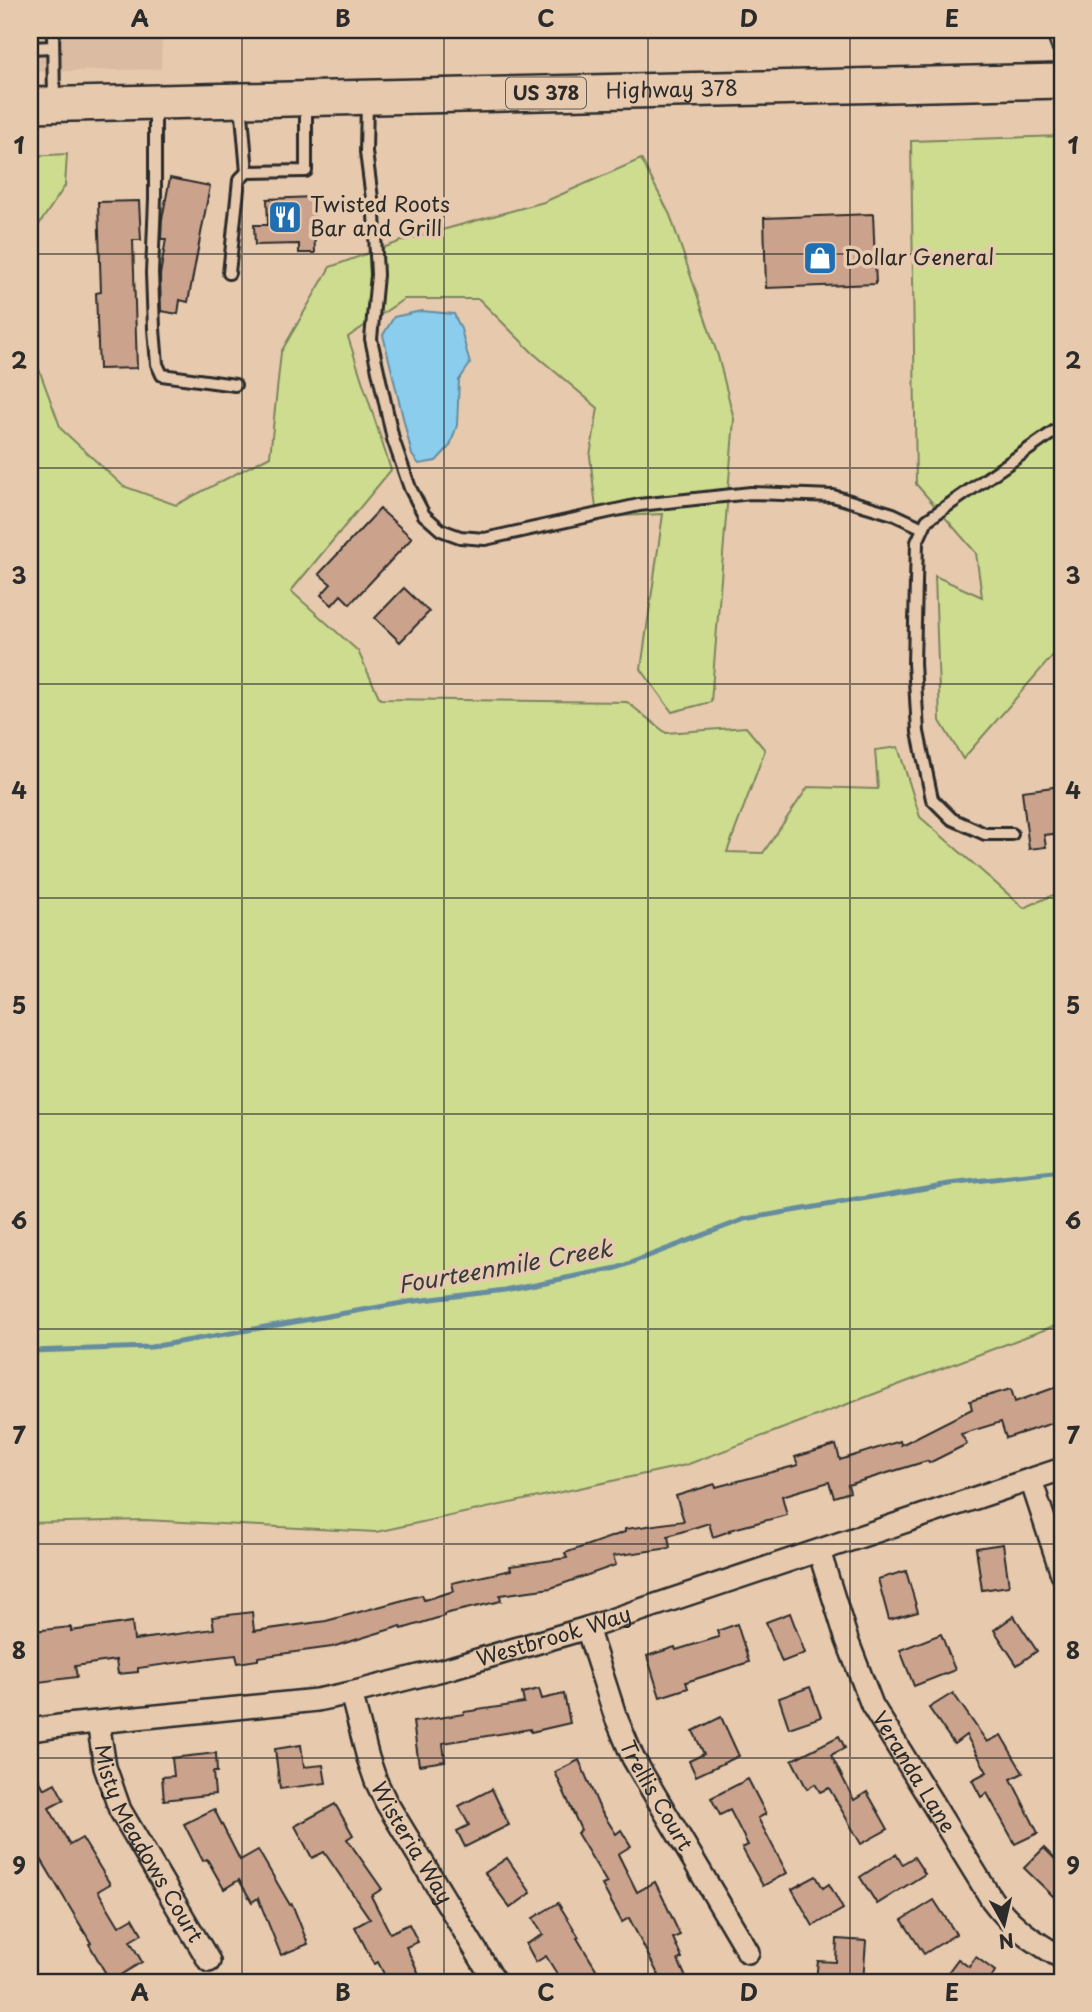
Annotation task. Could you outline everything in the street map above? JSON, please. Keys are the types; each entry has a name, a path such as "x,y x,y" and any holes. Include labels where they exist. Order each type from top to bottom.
{"main road":[{"name":"Highway 378","path":"42,105 1062,81"}],"street":[{"path":"1058,30 1062,44"},
{"name":"Westbrook Way","path":"30,1730 317,1700 352,1693 587,1628 1062,1469"},
{"path":"1031,1480 1062,1574"},
{"name":"Veranda Lane","path":"819,1550 847,1640 872,1705 992,1900 1006,1918 1023,1933 1062,1958"},
{"name":"Trellis Court","path":"587,1628 615,1715 633,1758 748,1952"},
{"name":"Wisteria Way","path":"352,1693 368,1758 386,1802 495,1982"},
{"name":"Misty Meadows Court","path":"98,1722 105,1767 120,1810 209,1961"}],"lane":[{"path":"42,105 53,47 53,30"},
{"path":"30,48 53,47"},
{"path":"229,274 239,180 247,172 306,171 306,98"},
{"path":"367,98 366,152 374,214 377,275 371,339 393,439 410,488 424,515 441,530 460,537 485,540 639,505 751,493 833,496 893,514 923,528"},
{"path":"240,100 247,172"},
{"path":"155,102 152,273 158,363 162,375 235,385"},
{"path":"1012,834 985,834 952,819 932,799 918,732 914,663 917,541 927,520 1062,426"}],"shaded area":[{"path":"30,30 162,30 161,69 30,72"}],"green space":[{"path":"1062,136 1062,645 963,759 940,721 935,576 982,597 976,553 916,484 911,141"},
{"path":"67,154 65,186 30,238 30,156"},
{"path":"641,159 670,215 718,356 734,419 711,702 672,712 641,669 663,514 597,517 590,456 598,408 533,353 479,299 404,299 348,337 391,470 291,591 358,651 380,699 627,702 666,733 746,727 765,750 727,852 763,853 808,787 878,789 875,750 898,747 920,817 1024,908 1062,891 1062,1323 686,1465 376,1532 145,1520 30,1523 30,345 61,429 123,486 176,505 270,456 281,352 330,267 402,241 544,202"}],"water":[{"path":"421,311 454,314 470,364 459,380 457,425 450,446 436,461 419,464 412,455 383,335 394,317"}],"building":[{"path":"170,178 210,186 188,302 180,300 178,314 161,311 160,275 166,239 161,239 162,219"},
{"path":"313,197 315,253 299,253 299,244 255,245 254,225 268,225 267,199"},
{"path":"139,201 141,240 133,240 137,368 99,369 96,293 101,292 98,202"},
{"path":"873,214 876,284 766,288 764,218"},
{"path":"380,509 412,538 350,604 341,595 332,605 321,595 331,584 319,574"},
{"path":"404,588 429,612 400,642 375,618"},
{"path":"1062,786 1062,833 1044,835 1046,847 1029,849 1022,791"},
{"path":"1062,1385 1062,1420 1006,1438 1001,1422 961,1434 967,1444 929,1463 927,1461 848,1485 850,1492 834,1497 829,1482 782,1496 787,1515 729,1530 713,1537 709,1523 668,1536 670,1548 613,1556 616,1565 551,1588 500,1595 501,1601 444,1614 402,1629 401,1626 332,1647 258,1657 258,1660 238,1663 236,1655 218,1657 138,1668 138,1672 118,1674 116,1660 75,1666 77,1677 39,1682 33,1631 71,1627 71,1631 132,1622 134,1640 214,1629 212,1617 252,1612 254,1631 326,1621 422,1595 424,1600 454,1591 452,1583 511,1570 510,1566 567,1558 565,1553 625,1532 625,1529 684,1521 676,1496 798,1465 795,1457 836,1445 840,1460 900,1441 901,1445 972,1409 970,1401 1011,1389 1015,1402"},
{"path":"1003,1544 1009,1586 982,1590 976,1548"},
{"path":"906,1571 918,1612 889,1620 878,1579"},
{"path":"790,1613 805,1653 782,1662 766,1622"},
{"path":"1014,1616 1037,1651 1017,1665 994,1630"},
{"path":"737,1624 749,1662 686,1682 688,1688 660,1697 647,1656 719,1637 717,1631"},
{"path":"941,1634 955,1670 914,1686 900,1650"},
{"path":"810,1687 821,1717 789,1728 779,1698"},
{"path":"539,1689 542,1699 564,1694 570,1723 531,1732 530,1729 443,1743 445,1761 419,1765 413,1722 524,1703 522,1693"},
{"path":"953,1693 987,1742 1001,1735 1023,1773 1011,1779 1038,1833 1015,1844 987,1793 981,1797 972,1780 987,1772 966,1735 954,1744 929,1708"},
{"path":"721,1717 739,1756 696,1776 689,1761 704,1754 693,1731"},
{"path":"839,1736 845,1748 831,1755 854,1800 867,1792 888,1829 861,1844 829,1788 820,1792 815,1784 807,1789 792,1760"},
{"path":"301,1745 304,1767 323,1765 326,1783 280,1789 275,1749"},
{"path":"216,1753 217,1772 213,1772 215,1794 164,1800 162,1777 174,1776 172,1758"},
{"path":"579,1760 600,1809 616,1834 621,1830 631,1846 618,1854 637,1892 655,1882 664,1900 680,1935 673,1938 682,1958 678,1960 688,1982 662,1982 629,1918 622,1922 602,1885 607,1883 577,1833 581,1830 555,1772"},
{"path":"30,1762 44,1789 55,1783 64,1800 49,1808 70,1845 82,1838 110,1884 98,1891 119,1926 133,1918 142,1934 130,1941 142,1962 110,1981 89,1944 91,1943 38,1854 30,1859"},
{"path":"748,1779 766,1814 758,1818 787,1873 763,1886 742,1848 748,1845 730,1810 720,1815 711,1798"},
{"path":"492,1789 509,1825 465,1847 457,1831 469,1825 459,1806"},
{"path":"335,1804 353,1835 347,1839 382,1889 371,1896 390,1933 409,1924 418,1942 406,1947 423,1982 388,1982 378,1962 374,1964 355,1927 370,1919 324,1852 312,1858 295,1826"},
{"path":"214,1809 240,1860 258,1850 290,1905 292,1904 308,1944 281,1955 258,1898 252,1902 239,1880 224,1889 207,1859 203,1861 184,1824"},
{"path":"1044,1848 1062,1866 1062,1891 1055,1898 1024,1868"},
{"path":"896,1854 902,1864 914,1857 925,1874 877,1904 860,1877"},
{"path":"507,1858 531,1893 510,1908 485,1873"},
{"path":"816,1876 823,1888 829,1884 843,1909 813,1926 792,1889"},
{"path":"934,1900 956,1934 924,1954 902,1920"},
{"path":"558,1903 604,1982 562,1982 546,1956 536,1962 526,1944 543,1935 533,1918"},
{"path":"837,1939 866,1941 863,1982 816,1980 818,1961 836,1962"},
{"path":"976,1957 995,1971 989,1982 941,1982 958,1959 969,1967"}],"waterway":[{"name":"Fourteenmile Creek","path":"30,1351 151,1347 408,1302 505,1290 617,1268 745,1219 949,1184 1062,1171"}],"place":[{"name":"Twisted Roots Bar and Grill","path":"285,217"},
{"name":"Dollar General","path":"820,258"}]}
